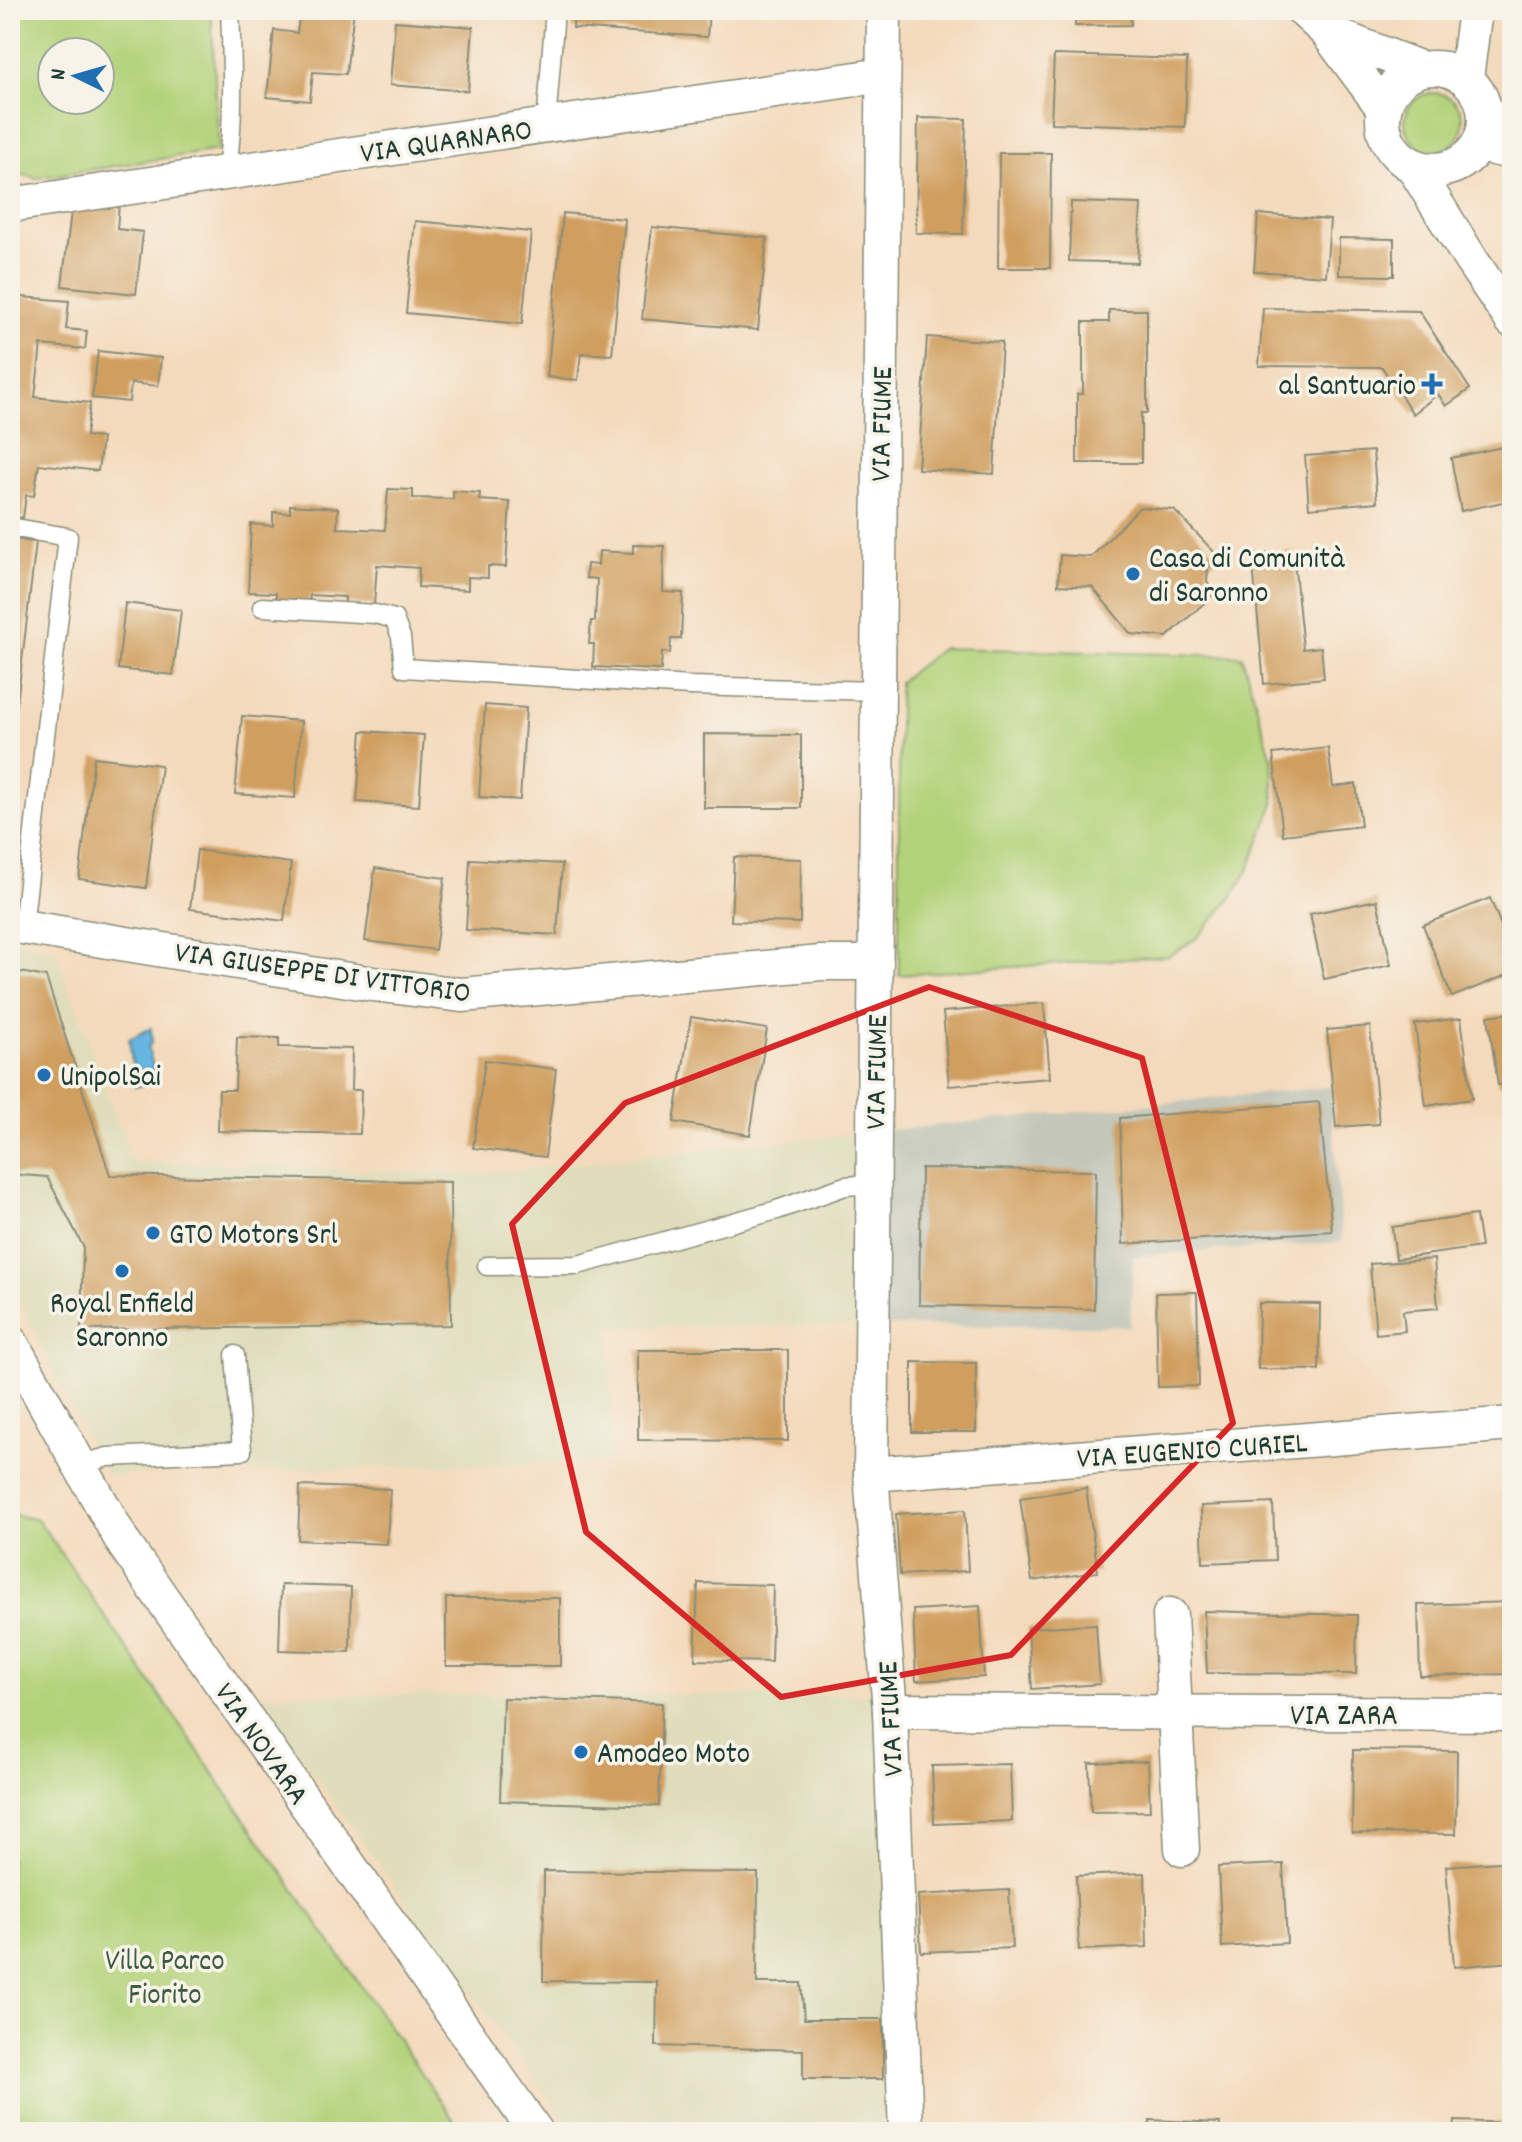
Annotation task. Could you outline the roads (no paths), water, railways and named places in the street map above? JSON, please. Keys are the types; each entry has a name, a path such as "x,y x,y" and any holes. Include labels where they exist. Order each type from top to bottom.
{"street":[{"name":"VIA FIUME","path":"884,10 871,1474 890,1711 906,2132"},
{"path":"1466,78 1475,10"},
{"path":"1315,21 1422,69"},
{"path":"1315,21 1384,109"},
{"path":"1471,260 1489,141 1483,101 1466,78 1453,70 1437,67 1409,74 1390,93 1384,109 1383,126 1388,143 1413,166 1443,170 1489,141"},
{"name":"VIA QUARNARO","path":"10,205 883,75"},
{"path":"1413,166 1512,320"},
{"name":"VIA GIUSEPPE DI VITTORIO","path":"16,926 373,984 462,995 821,963 876,963"},
{"name":"VIA NOVARA","path":"10,1341 124,1544 536,2132"},
{"name":"VIA EUGENIO CURIEL","path":"871,1474 1512,1424"},
{"path":"1170,1615 1182,1849"},
{"name":"VIA ZARA","path":"890,1711 1512,1714"}],"lane":[{"path":"226,173 231,96 230,10"},
{"path":"546,125 555,10"},
{"path":"10,527 68,537 16,926"},
{"path":"262,607 375,614 394,619 401,637 404,668 690,686 878,691"},
{"path":"487,1266 578,1265 777,1210 845,1186 874,1184"},
{"path":"78,1465 108,1457 242,1451 235,1355"}],"water":[{"path":"151,1028 152,1041 148,1048 157,1081 135,1087 129,1039"}],"place":[{"name":"al Santuario","path":"1432,384"},
{"name":"Casa di Comunità di Saronno","path":"1133,574"},
{"name":"UnipolSai","path":"44,1075"},
{"name":"GTO Motors Srl","path":"153,1233"},
{"name":"Royal Enfield Saronno","path":"122,1271"},
{"name":"Amodeo Moto","path":"581,1752"}],"park label":[{"name":"Villa Parco Fiorito","path":"165,1976"}]}
